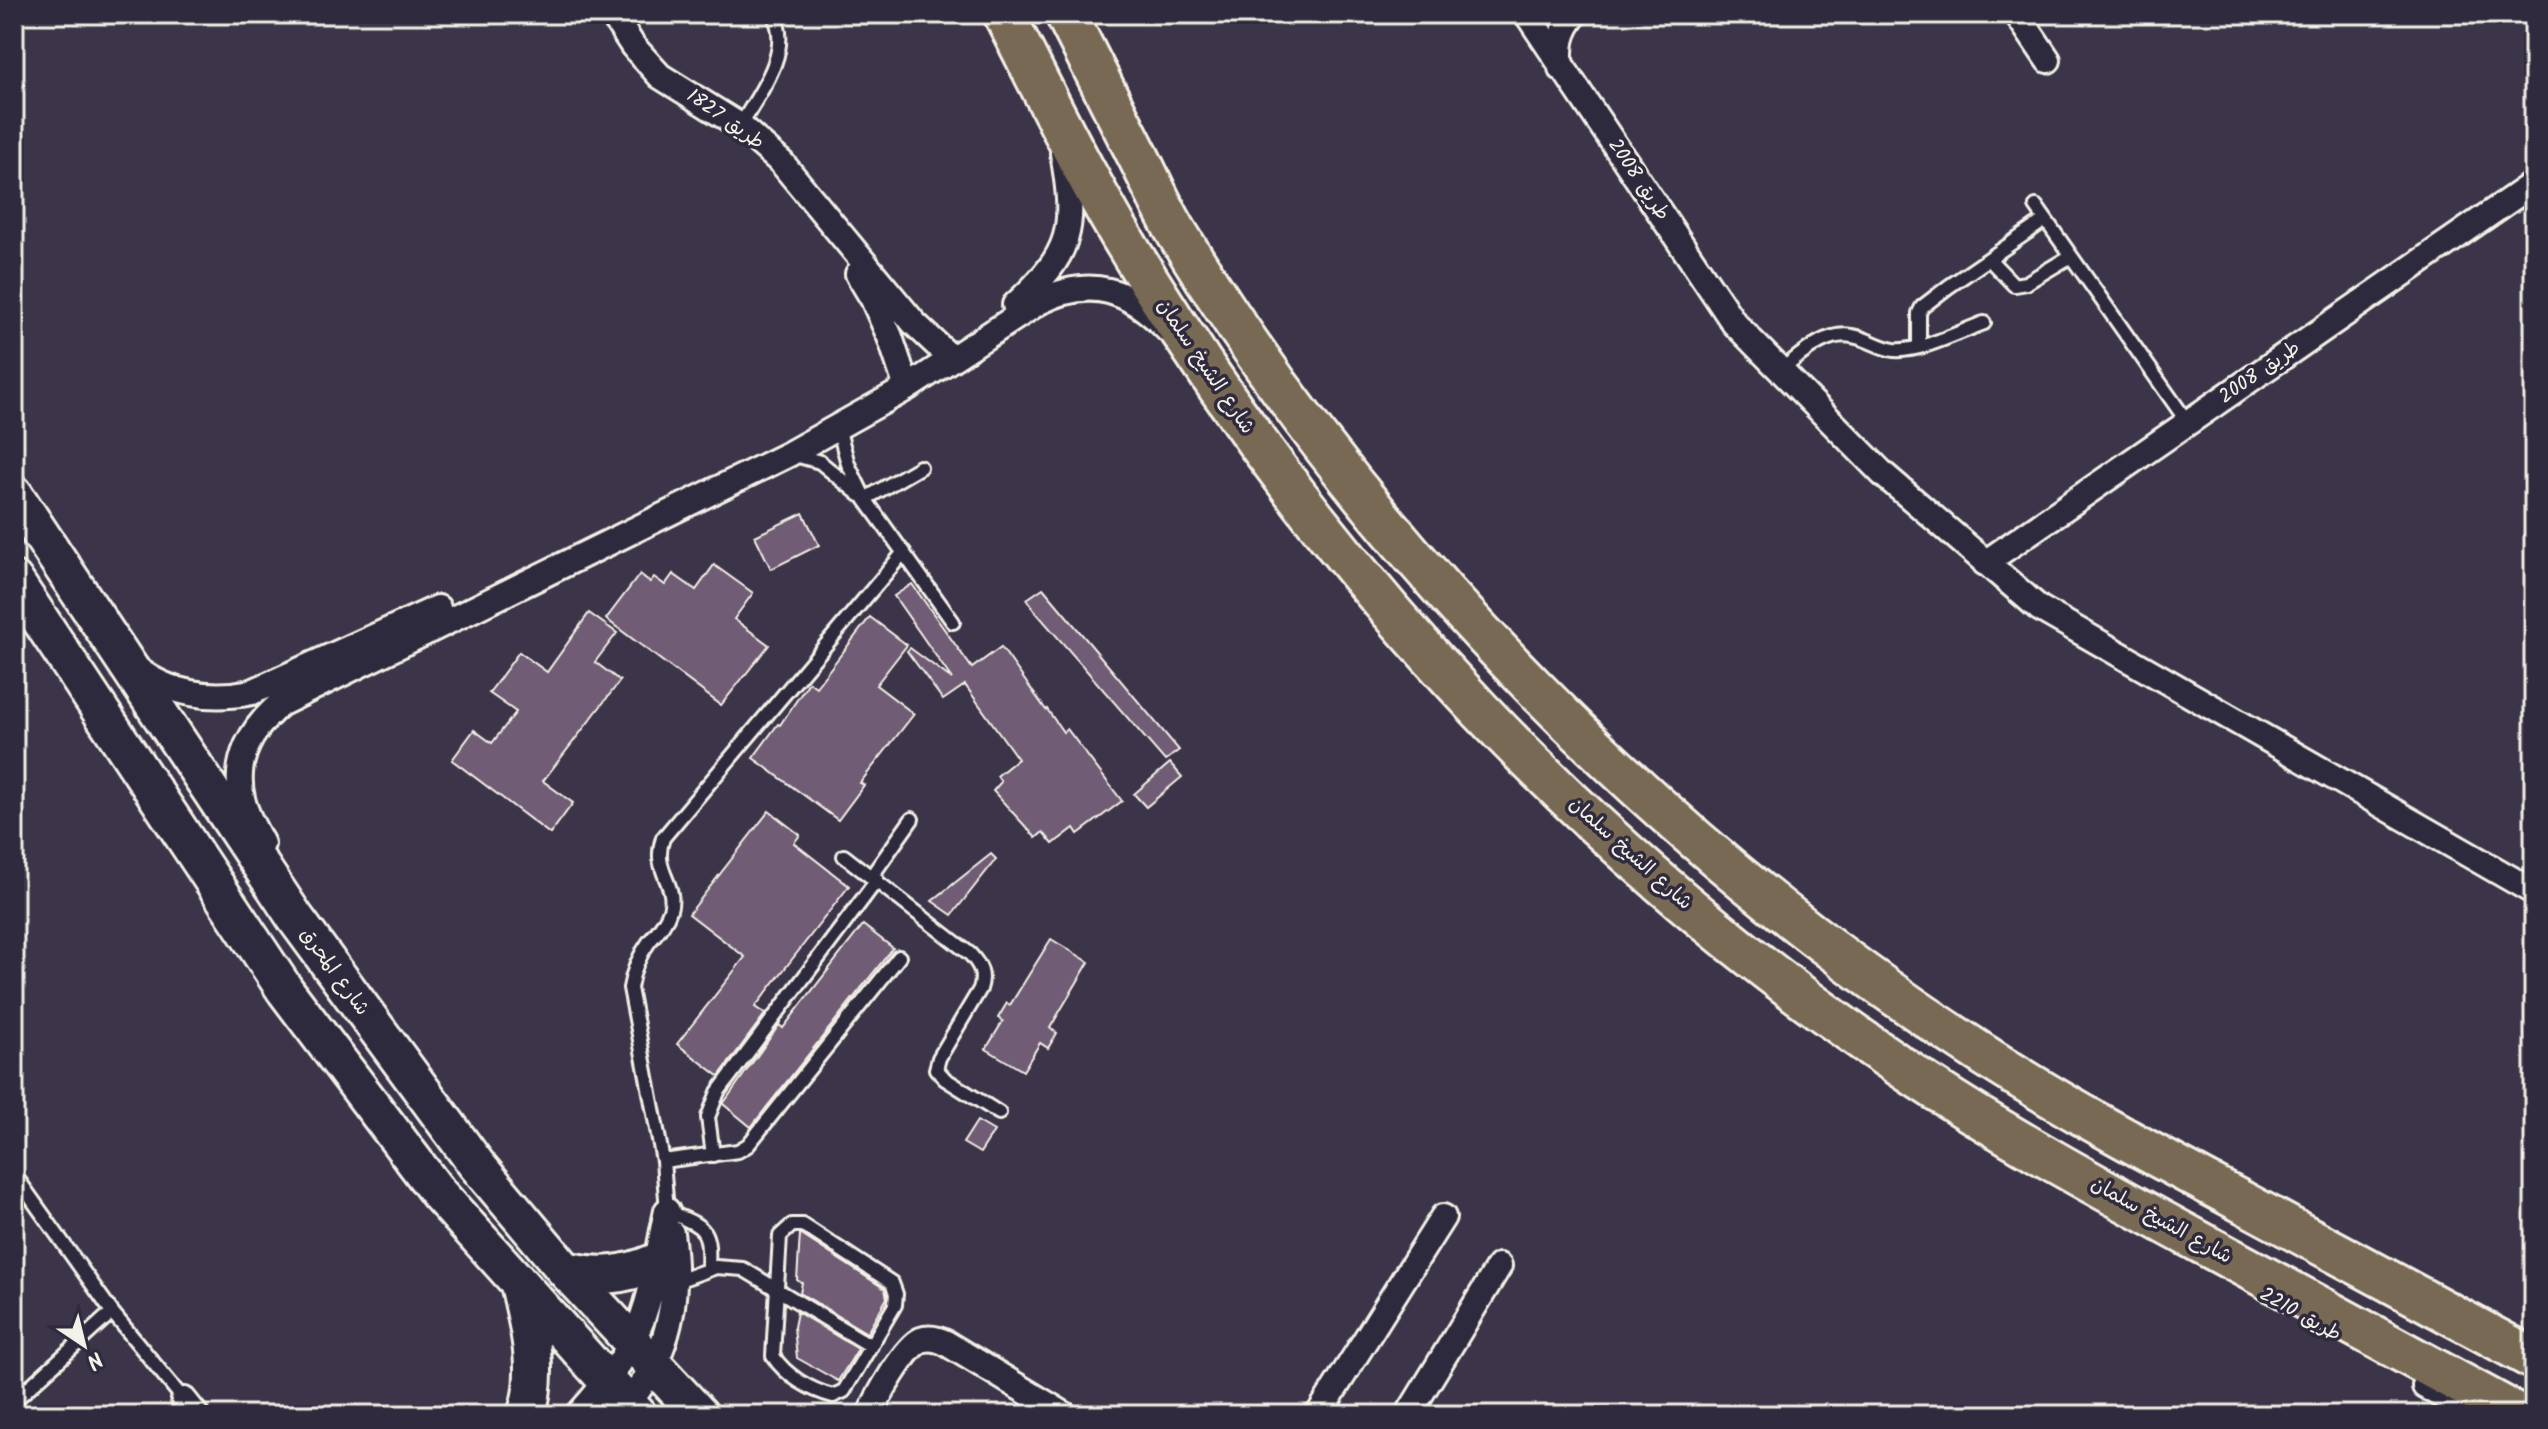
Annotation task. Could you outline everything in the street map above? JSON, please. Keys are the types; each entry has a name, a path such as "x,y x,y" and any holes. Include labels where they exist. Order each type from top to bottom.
{"main road":[{"name":"شارع الشيخ سلمان","path":"1004,14 1141,270 1205,371 1269,461 1336,548 1407,632 1481,713 1582,812 1712,926 1811,1003 1967,1109 2089,1182 2519,1415"},
{"path":"1066,14 1176,230 1275,378 1374,508 1422,564 1481,632 1595,748 1717,857 1833,950 1979,1052 2124,1139 2534,1359"},
{"name":"شارع المحرق","path":"14,494 296,919 476,1164 565,1270 700,1415"},
{"path":"14,580 285,990 439,1194 519,1282 622,1404"},
{"path":"565,1270 588,1276 665,1272"},
{"path":"519,1282 534,1368 526,1415"}],"street":[{"name":"طريق 1827","path":"612,14 633,46 660,76 740,126 782,163 914,323 947,355"},
{"path":"1561,68 1560,42 1564,29 1575,14"},
{"path":"2017,14 2048,60"},
{"name":"طريق 2008","path":"1532,16 1561,68 1734,323 1883,474 2039,608 2534,892"},
{"path":"296,919 242,800 242,757 250,736 263,719 280,704 299,694 789,454 905,384 1013,307 1045,278 1062,250 1070,221 1070,191 1058,119"},
{"name":"طريق 2008","path":"1985,563 2534,183"},
{"name":"طريق 1827","path":"837,228 852,264 879,312 905,384"},
{"path":"947,355 1039,302 1059,292 1084,286 1125,297 1153,315 1205,371"},
{"path":"125,659 159,683 198,695 235,696 268,687 784,446 905,384"},
{"name":"طريق 2210","path":"2089,1182 2186,1252 2476,1415"},
{"path":"622,1404 643,1356 669,1326 665,1272 667,1211"},
{"path":"1318,1415 1443,1217"},
{"path":"1408,1415 1499,1266"},
{"path":"622,1404 643,1356 647,1304 665,1272"},
{"path":"870,1415 908,1352 921,1340 929,1339 946,1343 1065,1415"},
{"path":"578,1415 622,1404"}],"lane":[{"path":"740,126 774,65 780,26 773,14"},
{"path":"2036,206 2188,423"},
{"path":"1919,347 1919,313 1922,307 2045,220"},
{"path":"1989,259 2014,285 2026,283 2071,256"},
{"path":"1781,370 1811,347 1834,336 1854,336 1895,350 1919,347 1984,323"},
{"path":"838,427 848,464 865,499 953,622"},
{"path":"789,454 820,462 865,499"},
{"path":"865,499 920,467"},
{"path":"708,1269 709,1243 703,1230 697,1224 667,1211 663,1161 630,988 637,961 669,913 672,900 658,852 663,838 904,552"},
{"path":"713,1155 708,1117 718,1092 874,878 912,819"},
{"path":"844,856 970,954 981,969 983,979 980,989 939,1058 936,1069 945,1079 999,1113"},
{"path":"663,1161 738,1151 748,1145 899,957"},
{"path":"14,1174 112,1312 190,1408"},
{"path":"792,1225 803,1225 892,1283 896,1294 895,1305 844,1391 833,1396 818,1392 781,1369 773,1356 777,1289 780,1236 792,1225"},
{"path":"665,1272 725,1267 743,1269 871,1346"},
{"path":"14,1401 112,1312"}],"building":[{"path":"803,513 819,545 771,569 755,536"},
{"path":"714,565 753,593 734,619 769,645 721,705 606,619 640,574 650,582 654,577 665,585 673,574 696,590"},
{"path":"912,584 972,668 1001,647 1063,732 1067,729 1122,801 1078,834 1074,828 1053,844 1043,832 1036,838 993,791 1001,782 997,776 1018,759 965,685 943,700 907,651 910,648 952,679 894,596"},
{"path":"1043,588 1179,750 1165,761 1033,609 1027,599"},
{"path":"589,613 617,633 595,662 620,681 543,781 573,803 550,834 452,760 474,730 492,743 516,712 489,693 519,652 547,672"},
{"path":"870,617 907,645 876,685 914,714 860,783 864,785 838,820 753,758 809,682 816,687"},
{"path":"1170,763 1182,777 1146,807 1134,794"},
{"path":"769,811 800,835 794,843 849,886 755,1007 765,1014 719,1076 677,1044 745,957 689,914"},
{"path":"991,854 996,859 952,915 932,901"},
{"path":"863,925 893,948 751,1127 723,1104 779,1025 783,1028"},
{"path":"1051,939 1089,962 1050,1028 1057,1033 1048,1048 1040,1043 1023,1071 986,1049 1003,1021 998,1018 1007,1003 1010,1005"},
{"path":"977,1121 994,1131 980,1153 963,1143"},
{"path":"800,1234 885,1289 887,1298 867,1333 800,1293 802,1283 797,1280"},
{"path":"797,1312 858,1349 838,1381 797,1358 794,1327"}]}
